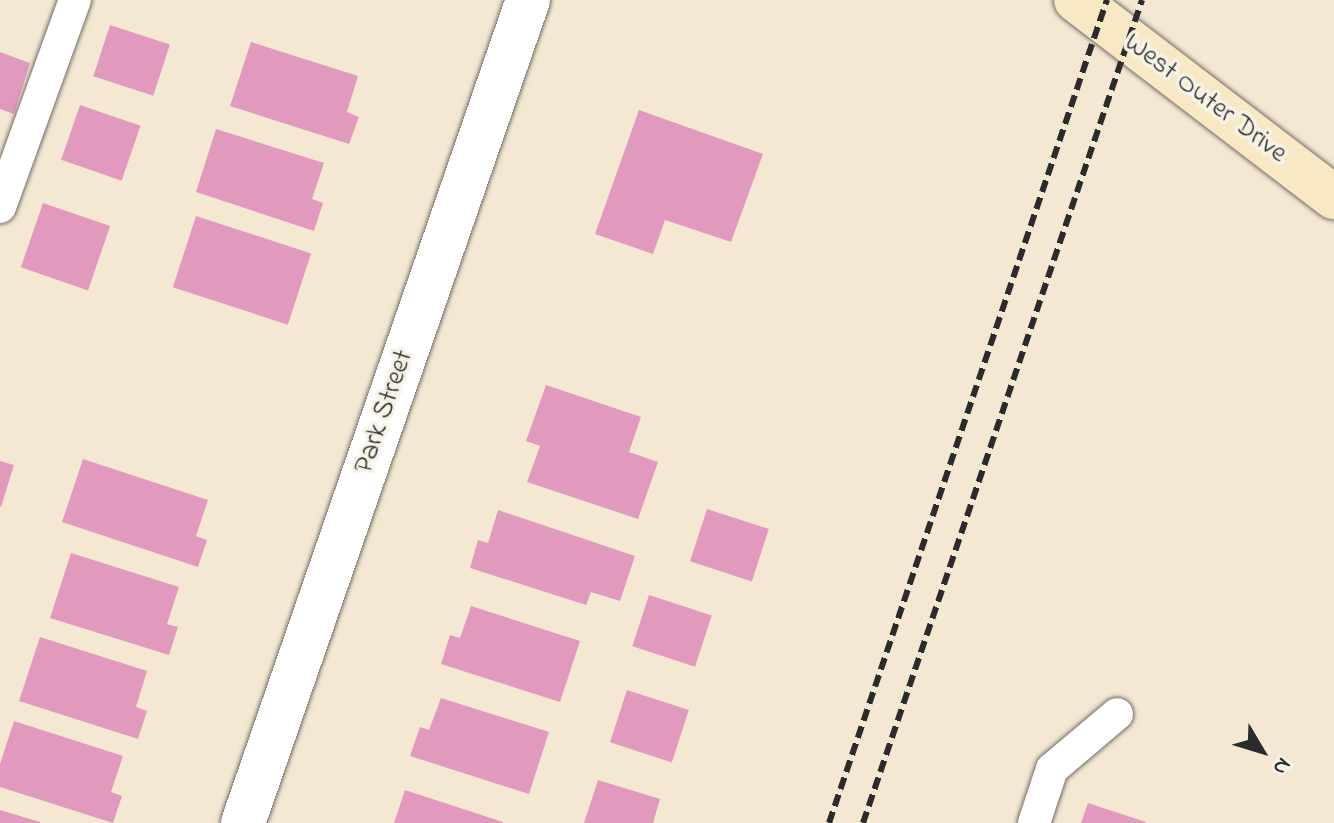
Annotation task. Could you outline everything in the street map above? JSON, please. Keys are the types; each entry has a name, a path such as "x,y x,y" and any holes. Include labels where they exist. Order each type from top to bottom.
{"main road":[{"name":"West Outer Drive","path":"1076,0 1334,197"}],"street":[{"name":"Park Street","path":"243,823 528,0"}],"lane":[{"path":"0,207 75,0"},
{"path":"1034,823 1052,769 1117,714"}],"building":[{"path":"110,25 170,44 153,96 93,76"},
{"path":"251,42 358,76 347,112 359,117 349,144 230,106"},
{"path":"0,52 30,63 14,114 0,109"},
{"path":"80,105 141,126 122,181 61,160"},
{"path":"639,110 763,154 731,242 665,220 653,254 595,234"},
{"path":"216,129 324,163 312,199 323,203 314,231 196,192"},
{"path":"43,203 110,226 88,290 21,267"},
{"path":"196,216 311,253 288,325 173,287"},
{"path":"546,385 641,417 629,452 658,462 638,519 527,482 540,446 526,441"},
{"path":"83,459 208,500 196,536 207,540 198,567 62,522"},
{"path":"0,461 14,465 1,507 0,506"},
{"path":"707,509 769,529 752,581 690,561"},
{"path":"498,510 635,556 620,601 591,592 586,605 470,568 478,540 488,543"},
{"path":"71,553 179,587 167,624 178,627 169,655 50,618"},
{"path":"649,595 712,615 695,667 632,646"},
{"path":"471,606 580,641 560,702 441,664 450,635 460,638"},
{"path":"40,637 147,671 136,707 147,711 138,739 19,701"},
{"path":"627,690 689,710 672,762 610,742"},
{"path":"441,698 549,732 529,794 410,756 420,727 429,730"},
{"path":"14,721 123,756 111,792 122,796 113,823 0,787 0,764"},
{"path":"598,780 660,799 653,823 584,823"},
{"path":"405,790 503,822 503,823 394,823"},
{"path":"1088,803 1146,822 1146,823 1081,823"},
{"path":"0,810 40,822 40,823 0,823"}],"railway":[{"path":"829,823 1107,0"},
{"path":"863,823 1142,0"}]}
